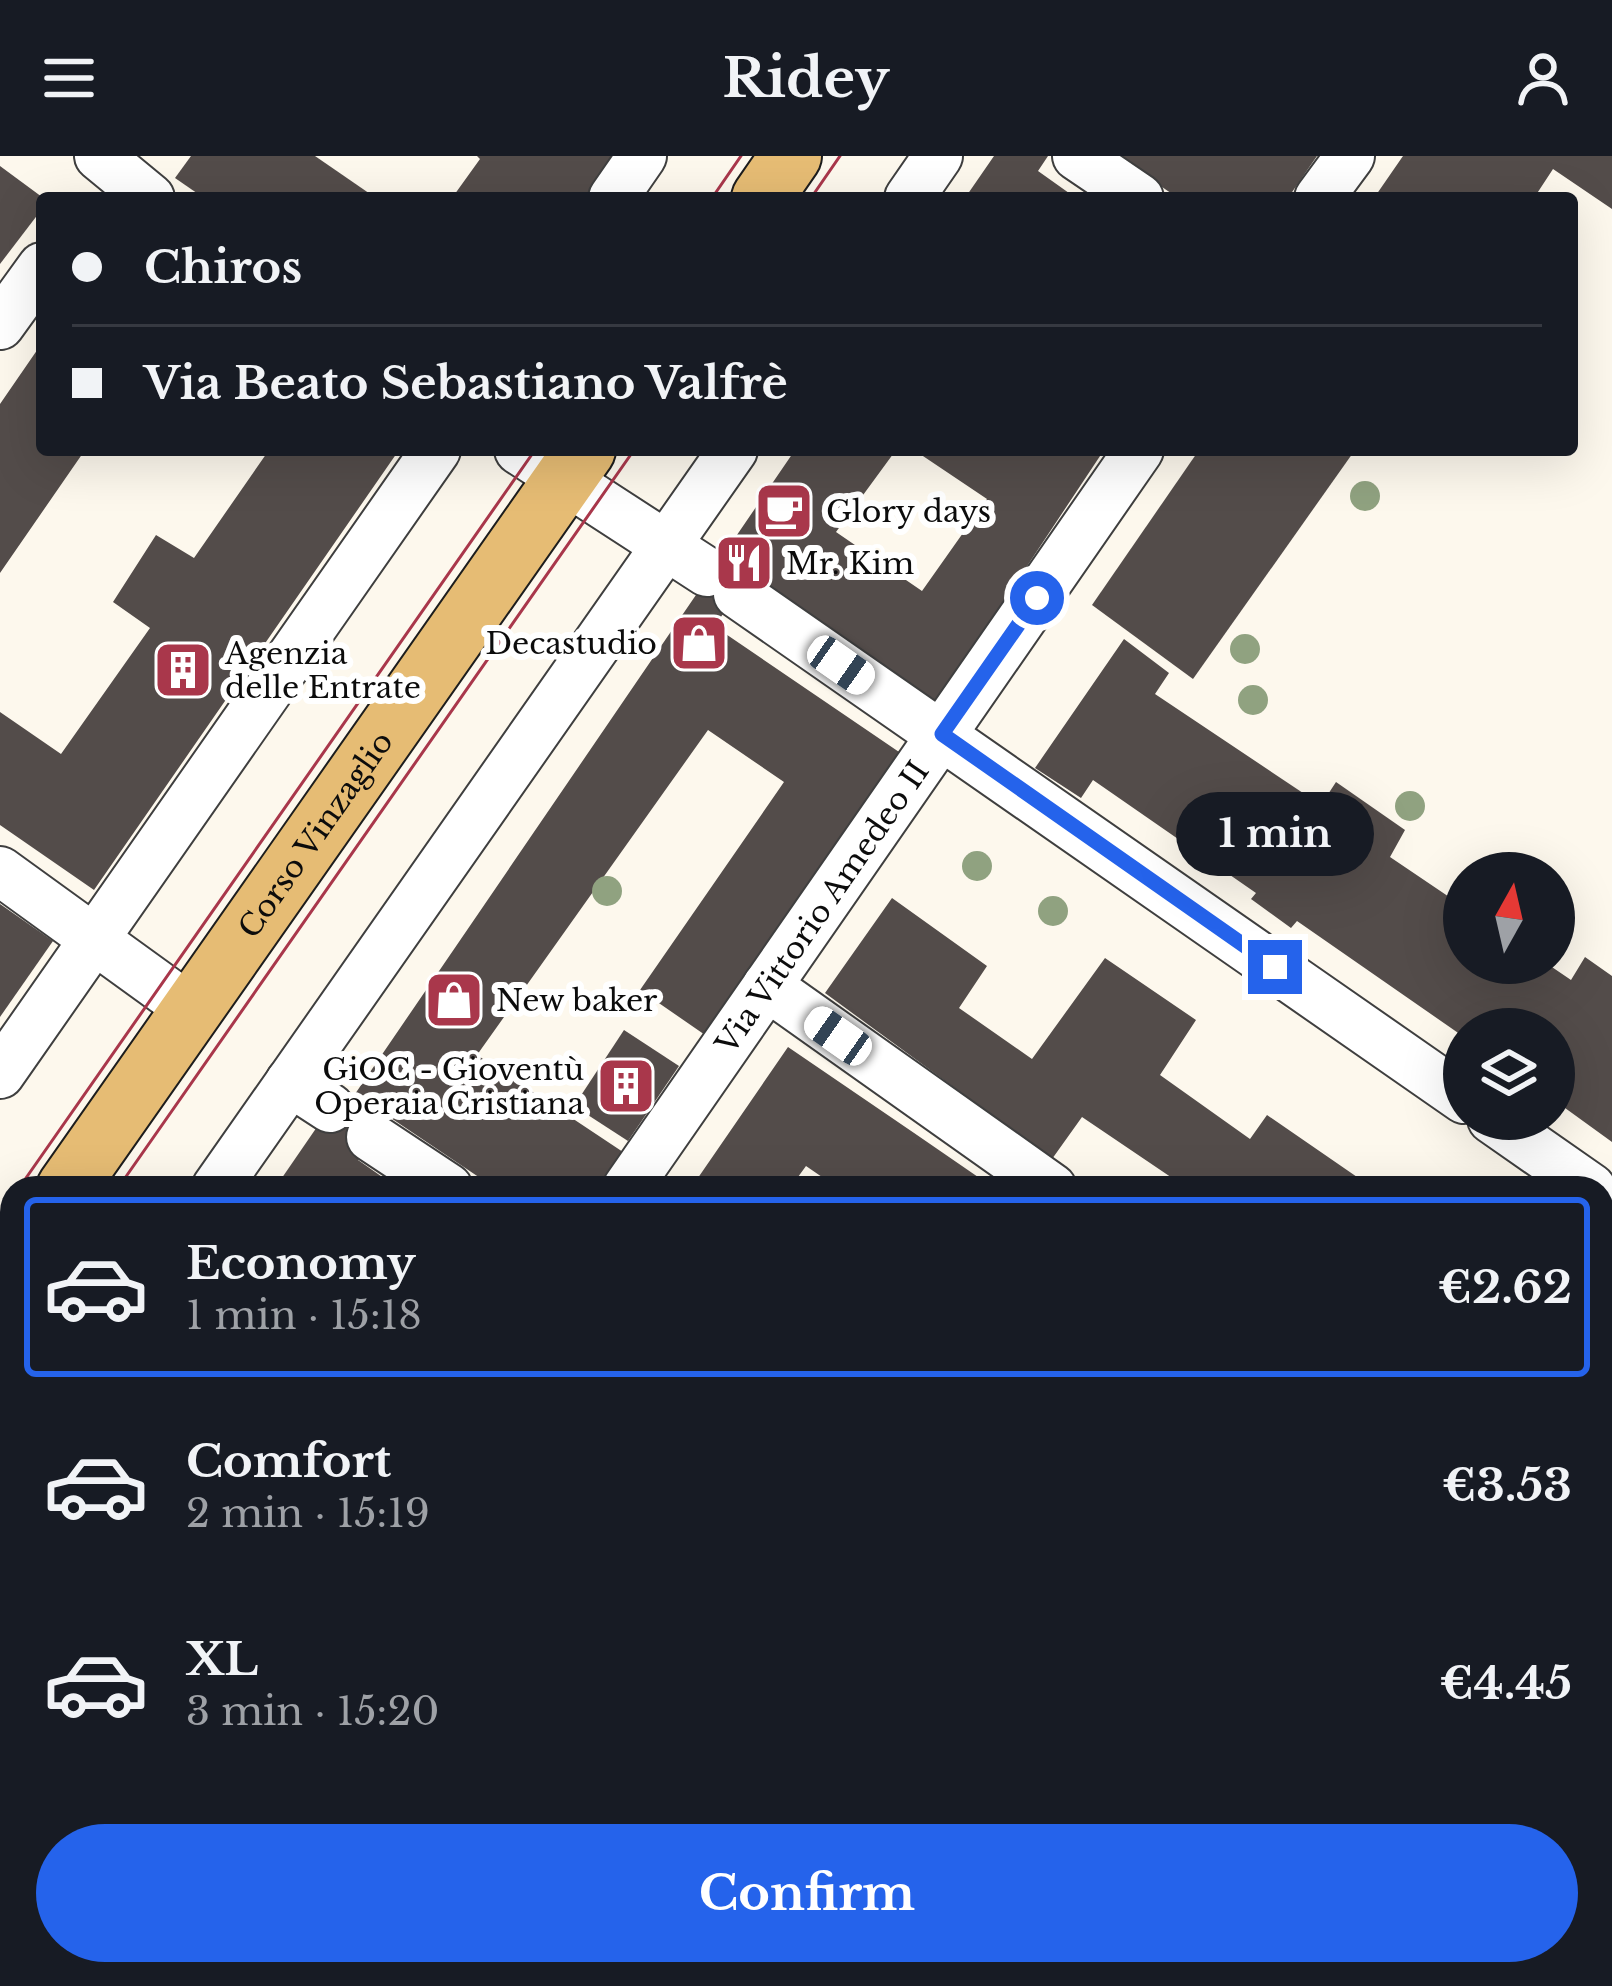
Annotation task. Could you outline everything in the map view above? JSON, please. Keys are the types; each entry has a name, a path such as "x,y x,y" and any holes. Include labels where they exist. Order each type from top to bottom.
{"main road":[{"path":"766,192 791,156"},
{"name":"Corso Vinzaglio","path":"75,1176 192,1010 556,460"}],"street":[{"path":"617,192 642,156"},
{"path":"913,192 938,156"},
{"path":"1077,156 1130,192"},
{"path":"1323,192 1350,156"},
{"path":"0,326 36,275"},
{"path":"0,1074 432,456"},
{"path":"228,1176 310,1095 729,456"},
{"name":"Via Vittorio Amedeo II","path":"634,1176 1135,456"},
{"name":"Corso Vinzaglio","path":"556,460 722,583 1443,1084"},
{"path":"0,871 192,1010"},
{"path":"767,986 1035,1176"},
{"path":"371,1137 430,1176"},
{"path":"1522,1140 1574,1176"}],"building":[{"path":"191,156 315,156 367,192 195,192 175,178"},
{"path":"477,156 616,156 591,192 456,192 480,159"},
{"path":"994,156 1048,156 1038,171 1068,192 969,192"},
{"path":"1117,156 1317,156 1292,192 1169,192"},
{"path":"1403,156 1612,156 1612,209 1553,169 1538,192 1378,192"},
{"path":"0,166 36,193 36,217 0,264"},
{"path":"36,352 36,456 81,456 0,573 0,404"},
{"name":"Agenzia delle Entrate","path":"265,456 395,456 94,890 0,825 0,712 61,754 150,628 113,602 156,535 194,558"},
{"path":"791,456 892,456 836,532 922,591 987,499 923,456 1100,456 935,705 749,580 714,626 902,754 708,1037 640,990 784,782 708,730 477,1055 626,1154 610,1176 477,1176 385,1114 358,1160 381,1176 283,1176 330,1108 355,1094"},
{"path":"1195,456 1351,456 1193,679 1092,605"},
{"path":"1124,639 1169,673 1155,694 1321,805 1336,782 1405,830 1390,857 1443,893 1443,984 1575,984 1575,973 1585,957 1612,976 1612,1142 1575,1115 1575,1008 1443,1008 1443,1022 1297,921 1291,928 1251,899 1256,893 1093,780 1081,798 1035,768"},
{"path":"892,898 987,966 959,1008 1032,1059 1105,958 1196,1020 1160,1075 1250,1139 1267,1115 1356,1176 1169,1176 1082,1117 1052,1159 825,993"},
{"path":"0,904 53,941 0,1017"},
{"name":"GiOC - Gioventù Operaia Cristiana","path":"624,1030 679,1066 628,1141 574,1106"},
{"path":"788,1047 976,1176 821,1176 806,1166 799,1176 699,1176"}],"tram line":[{"path":"716,192 741,156"},
{"path":"815,192 840,156"},
{"path":"27,1176 531,456"},
{"path":"126,1176 630,456"}],"place":[{"name":"Glory days","path":"784,511"},
{"name":"Mr. Kim","path":"744,563"},
{"name":"Decastudio","path":"699,643"},
{"name":"Agenzia delle Entrate","path":"183,670"},
{"name":"New baker","path":"454,1000"},
{"name":"GiOC - Gioventù Operaia Cristiana","path":"626,1086"}],"route":[{"path":"1037,598 942,734 1275,967"}]}
